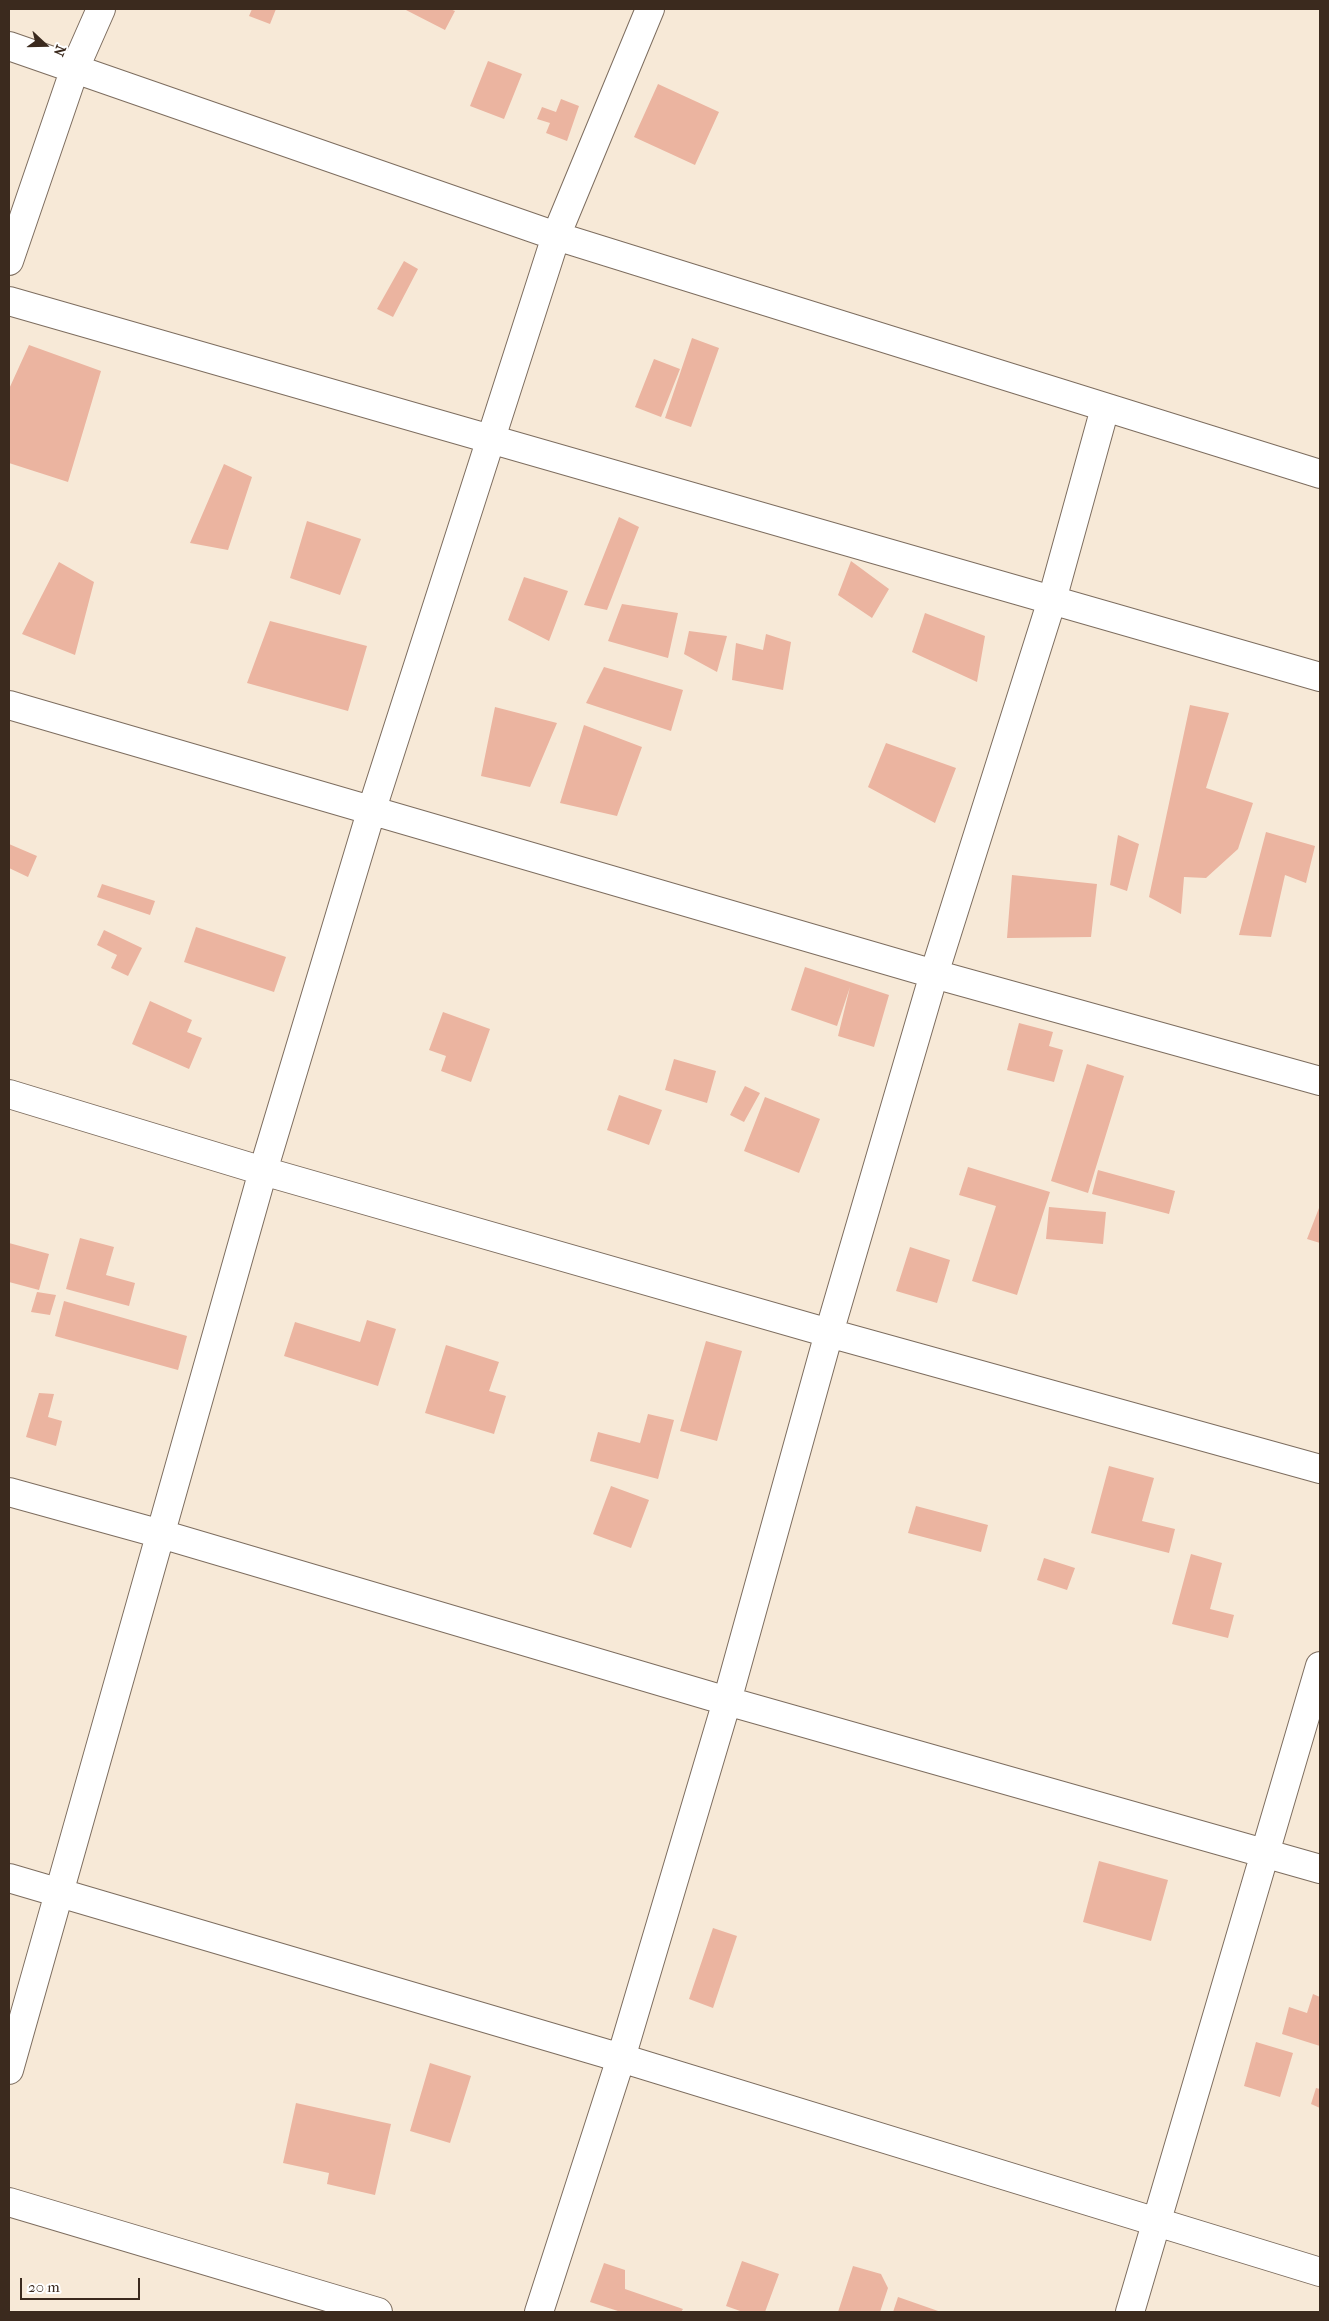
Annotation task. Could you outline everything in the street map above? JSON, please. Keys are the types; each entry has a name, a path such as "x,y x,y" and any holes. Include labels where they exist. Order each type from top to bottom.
{"street":[{"path":"9,261 75,68 101,9"},
{"path":"9,2070 263,1171 371,812 556,236 650,9"},
{"path":"9,46 556,236 1320,474"},
{"path":"9,300 1320,677"},
{"path":"539,2312 621,2058 727,1701 829,1333 934,974 1052,600 1105,408"},
{"path":"9,705 371,812 934,974 1320,1081"},
{"path":"9,1094 263,1171 829,1333 1320,1469"},
{"path":"9,1492 161,1534 727,1701 1320,1869"},
{"path":"1130,2312 1320,1666"},
{"path":"9,1878 621,2058 1320,2272"},
{"path":"9,2202 378,2312"}],"building":[{"path":"252,9 276,9 270,24 249,16"},
{"path":"404,9 450,9 455,11 445,30"},
{"path":"488,61 522,74 504,119 470,106"},
{"path":"658,84 719,112 695,165 634,137"},
{"path":"561,99 579,106 567,141 546,133 550,123 537,119 542,107 556,112"},
{"path":"404,261 418,269 393,317 377,309"},
{"path":"692,338 719,348 691,427 665,418"},
{"path":"29,345 101,371 68,482 9,463 9,389"},
{"path":"654,359 680,369 661,417 635,407"},
{"path":"224,464 252,477 228,550 190,543"},
{"path":"619,517 639,527 607,610 584,605"},
{"path":"307,521 361,539 340,595 290,578"},
{"path":"851,561 889,589 872,618 838,595"},
{"path":"59,562 94,582 75,655 22,634"},
{"path":"524,577 568,591 549,641 508,620"},
{"path":"622,604 678,613 668,658 608,641"},
{"path":"925,613 985,636 977,682 912,652"},
{"path":"270,621 367,646 348,711 247,683"},
{"path":"689,631 727,636 717,672 684,654"},
{"path":"766,634 791,642 783,690 732,680 736,643 763,650"},
{"path":"604,667 683,690 671,731 586,703"},
{"path":"1190,705 1229,713 1206,788 1253,803 1238,849 1206,878 1184,877 1181,914 1149,897"},
{"path":"495,707 557,723 530,787 481,776"},
{"path":"584,725 642,747 617,816 560,803"},
{"path":"886,743 956,768 935,823 868,787"},
{"path":"1266,832 1315,846 1306,883 1285,875 1271,937 1239,935"},
{"path":"1118,835 1139,844 1127,891 1110,885"},
{"path":"9,844 37,856 28,877 9,868"},
{"path":"1012,875 1097,884 1091,937 1007,938"},
{"path":"102,884 155,901 150,915 97,897"},
{"path":"196,927 286,957 274,992 184,962"},
{"path":"104,930 142,948 128,976 111,968 117,955 97,945"},
{"path":"805,967 889,995 874,1047 838,1036 850,987 837,1026 791,1010"},
{"path":"150,1001 192,1020 187,1032 202,1038 189,1069 132,1044"},
{"path":"443,1012 490,1029 471,1082 441,1071 446,1056 429,1050"},
{"path":"1019,1023 1053,1032 1049,1046 1063,1050 1054,1082 1007,1070"},
{"path":"674,1059 716,1071 707,1103 665,1090"},
{"path":"1087,1064 1124,1076 1088,1193 1051,1181"},
{"path":"745,1086 760,1093 744,1122 730,1115"},
{"path":"619,1095 662,1110 649,1145 607,1130"},
{"path":"765,1097 820,1119 799,1173 744,1151"},
{"path":"968,1167 1050,1192 1017,1295 972,1281 996,1206 959,1195"},
{"path":"1098,1170 1175,1191 1169,1214 1092,1194"},
{"path":"1049,1207 1106,1212 1103,1244 1046,1239"},
{"path":"1320,1208 1320,1243 1307,1239"},
{"path":"80,1238 114,1247 106,1275 135,1283 129,1306 66,1289"},
{"path":"9,1243 49,1254 39,1290 9,1282"},
{"path":"910,1247 950,1260 937,1303 896,1291"},
{"path":"37,1292 56,1295 50,1315 31,1312"},
{"path":"64,1301 187,1336 178,1370 55,1336"},
{"path":"367,1320 396,1329 378,1386 284,1356 295,1322 360,1342"},
{"path":"706,1341 742,1351 717,1441 680,1431"},
{"path":"446,1345 499,1362 489,1391 506,1396 494,1434 425,1413"},
{"path":"39,1393 54,1394 48,1417 62,1421 56,1446 26,1437"},
{"path":"648,1414 674,1420 658,1479 590,1461 598,1432 640,1443"},
{"path":"1109,1466 1154,1478 1142,1521 1175,1529 1169,1553 1091,1533"},
{"path":"611,1486 649,1500 631,1548 593,1534"},
{"path":"916,1506 988,1525 981,1552 908,1533"},
{"path":"1191,1554 1222,1563 1210,1609 1234,1615 1228,1638 1172,1624"},
{"path":"1044,1558 1075,1568 1067,1590 1037,1580"},
{"path":"1099,1861 1168,1880 1151,1941 1083,1922"},
{"path":"713,1928 737,1936 713,2008 689,1999"},
{"path":"1313,1994 1320,1997 1320,2046 1282,2034 1289,2007 1307,2013"},
{"path":"1256,2042 1293,2053 1280,2097 1244,2086"},
{"path":"430,2063 471,2076 450,2143 410,2131"},
{"path":"1316,2088 1320,2089 1320,2108 1311,2104"},
{"path":"296,2103 391,2124 375,2195 327,2184 329,2173 283,2163"},
{"path":"742,2261 779,2274 765,2312 743,2312 726,2306"},
{"path":"604,2263 625,2270 625,2289 683,2309 681,2312 621,2312 590,2302"},
{"path":"853,2266 881,2274 888,2288 880,2312 838,2312"},
{"path":"898,2297 941,2312 893,2312"}]}
